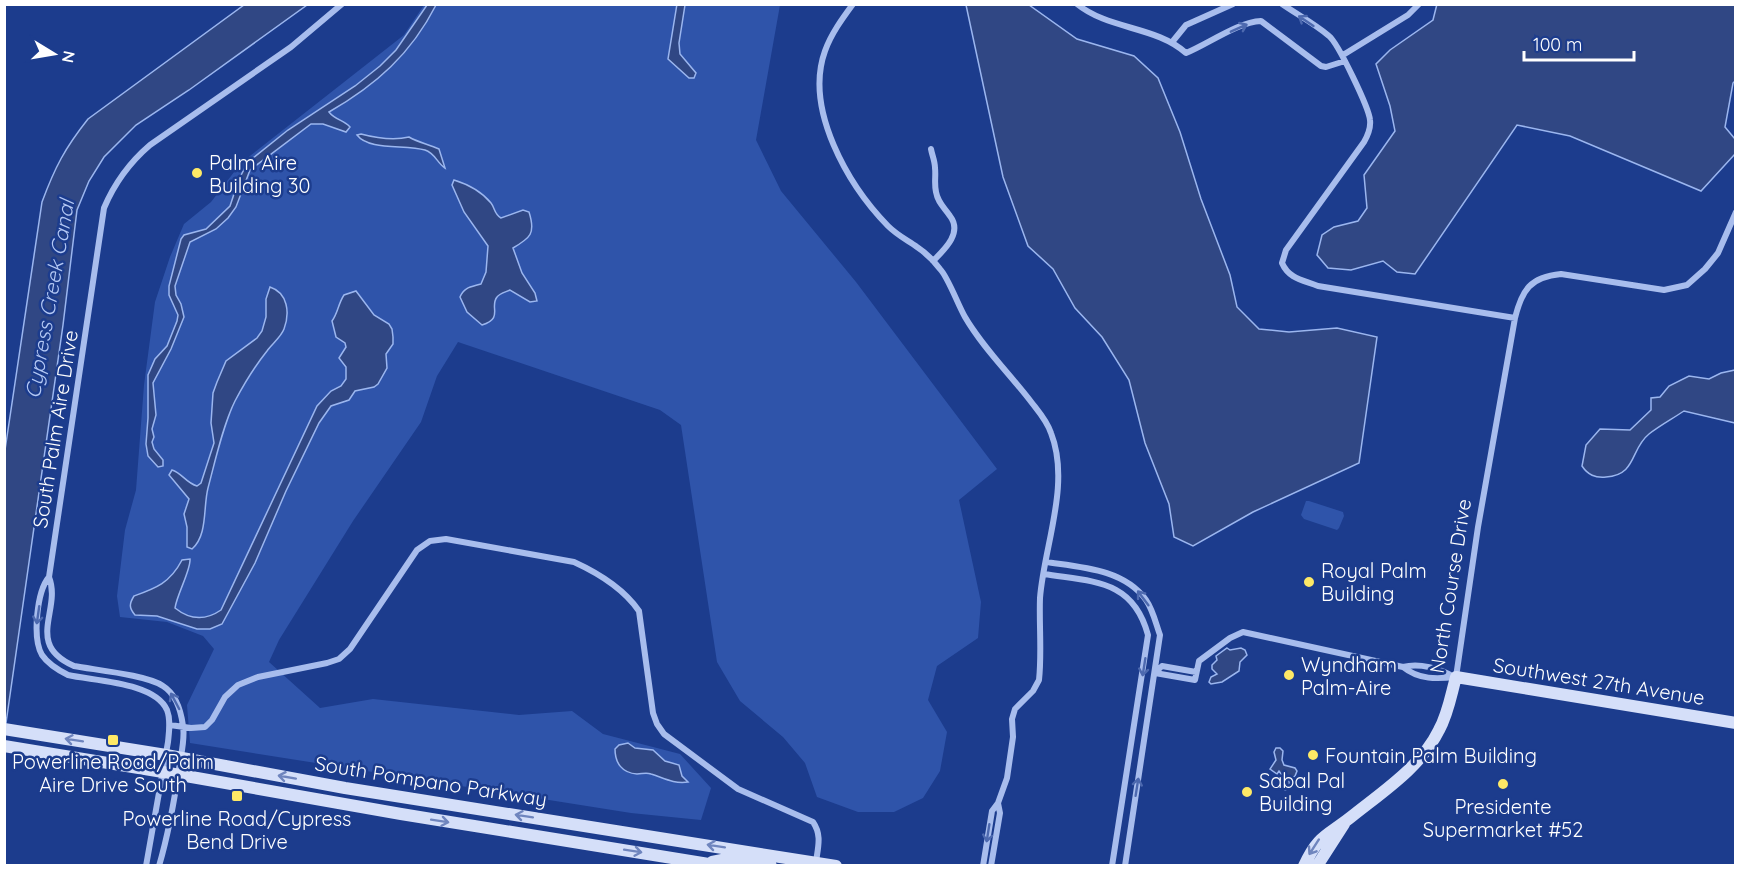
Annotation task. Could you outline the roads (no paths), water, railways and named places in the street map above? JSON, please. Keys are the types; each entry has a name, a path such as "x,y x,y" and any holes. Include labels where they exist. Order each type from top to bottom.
{"main road":[{"name":"Southwest 27th Avenue","path":"1456,677 1736,723"},
{"name":"North Course Drive","path":"1304,866 1322,836 1403,774 1426,751 1445,718 1456,677"},
{"name":"South Pompano Parkway","path":"4,729 405,797 836,866"},
{"name":"South Pompano Parkway","path":"10,747 401,814 715,864 717,860 727,859 771,866"},
{"name":"North Course Drive","path":"1317,866 1347,819"}],"street":[{"name":"South Palm Aire Drive","path":"159,866 165,846 181,758 184,727 178,706 164,686 152,680 74,666 62,661 50,645 47,630 53,587 49,577 104,208 110,193 133,160 150,145 291,47 342,4"},
{"path":"853,4 838,24 825,51 819,74 819,95 824,120 844,165 861,193 888,226 901,238 920,248 943,272 967,321 1047,422 1052,435 1059,474 1040,598 1039,680 1033,691 1015,709 1012,719 1013,736 1007,778 998,803 992,811 983,866"},
{"path":"1077,4 1094,16 1173,41 1186,53 1254,21 1261,21 1321,66 1326,67 1344,58 1408,15 1419,4"},
{"path":"1173,41 1186,25 1233,4"},
{"path":"1282,4 1330,37 1344,58 1371,122 1369,133 1286,250 1282,263 1287,272 1318,286 1515,318"},
{"path":"931,149 935,165 936,194 940,205 953,220 954,230 950,244 933,261"},
{"name":"North Course Drive","path":"1456,677 1478,527 1515,318 1521,296 1532,282 1550,275 1561,274 1664,290 1687,285 1718,253 1736,212"},
{"path":"146,866 170,725 205,727 213,720 225,697 238,685 258,677 339,659 350,649 417,550 430,541 446,539 574,561 591,570 631,599 639,611 653,713 657,724 664,734 738,789 813,822 818,829 819,840 813,864"},
{"path":"1046,562 1095,570 1118,577 1146,600 1160,635 1125,866"},
{"path":"1044,574 1114,588 1129,598 1145,622 1148,635 1112,866"},
{"name":"South Palm Aire Drive","path":"49,577 44,583 37,623 37,640 42,654 56,669 68,675 148,691 159,698 167,710 170,725"},
{"name":"Southwest 27th Avenue","path":"1196,672 1199,661 1230,638 1243,632 1403,668 1410,673 1438,680 1456,677"},
{"path":"1162,666 1196,672 1195,680 1155,673 1162,666"},
{"path":"1131,746 1144,747"},
{"path":"401,814 405,797"},
{"path":"991,866 1000,813 998,803"},
{"path":"1121,811 1133,812"}],"water":[{"path":"677,4 685,5 679,43 680,54 696,73 694,78 689,78 668,59"},
{"path":"1437,4 1735,5 1735,81 1725,127 1735,139 1735,154 1701,191 1570,136 1517,125 1415,274 1397,272 1383,261 1351,270 1328,268 1317,255 1322,235 1334,227 1358,221 1367,208 1364,175 1395,131 1390,106 1376,64 1390,50 1433,20"},
{"name":"Cypress Creek Canal","path":"244,5 307,5 136,125 104,157 89,181 77,210 63,325 5,730 5,450 42,202 61,158 88,119"},
{"path":"427,5 436,5 404,53 362,91 329,112 350,127 346,132 323,124 311,124 250,170 236,207 228,218 216,229 190,242 175,286 184,317 171,349 153,383 156,415 152,429 154,437 152,442 154,449 163,460 163,466 158,467 148,456 146,444 148,375 155,359 167,346 177,321 178,315 169,295 169,286 181,239 184,235 206,229 230,206 239,179 248,162 288,130 355,86 380,66 396,50"},
{"path":"966,5 1029,5 1077,39 1134,56 1158,78 1180,132 1201,199 1230,275 1237,307 1259,329 1289,332 1337,328 1377,337 1359,463 1253,512 1193,546 1174,537 1169,504 1145,443 1129,380 1102,337 1075,308 1053,269 1028,246 1003,177"},
{"path":"357,135 397,139 409,137 435,147 439,149 445,168 425,150 370,143"},
{"path":"454,180 483,195 501,218 523,210 529,212 531,219 530,234 513,248 522,273 535,293 537,301 530,302 510,290 503,293 495,301 493,319 482,325 467,312 460,297 466,289 481,284 486,272 488,246 464,212 452,185"},
{"path":"270,287 281,294 284,299 287,310 286,323 281,335 250,375 231,411 208,488 203,529 192,549 187,547 187,527 184,514 189,499 169,475 172,470 193,485 197,486 201,483 214,443 211,423 213,393 226,361 257,338 262,331"},
{"path":"356,291 374,315 389,324 392,329 393,344 386,354 387,368 378,384 355,391 349,400 331,406 319,423 255,563 222,624 210,629 197,629 157,616 135,615 130,606 134,596 162,584 173,574 182,560 190,559 175,608 186,615 198,618 215,614 221,610 317,406 346,379 346,367 339,358 346,347 345,343 336,337 332,321 344,295"},
{"path":"1735,370 1735,423 1684,411 1661,425 1643,440 1623,472 1598,477 1589,474 1582,466 1586,445 1600,429 1630,430 1651,410 1651,398 1660,397 1669,386 1689,376 1709,379"},
{"path":"1227,648 1230,650 1241,648 1247,655 1240,662 1239,671 1222,682 1211,684 1209,682 1211,677 1217,674 1212,669 1212,665 1217,660 1216,656"},
{"path":"628,743 635,748 653,750 665,761 679,765 682,776 688,782 673,781 649,773 627,772 618,763 615,749 619,745"},
{"path":"1276,748 1283,751 1284,765 1295,768 1297,771 1295,776 1289,780 1290,788 1285,790 1279,785 1284,778 1279,771 1277,774 1270,769 1276,760 1274,752"}],"place":[{"name":"Palm Aire Building 30","path":"197,173"},
{"name":"Royal Palm Building","path":"1309,582"},
{"name":"Wyndham Palm-Aire","path":"1289,675"},
{"name":"Powerline Road/Palm Aire Drive South","path":"113,740"},
{"name":"Fountain Palm Building","path":"1313,755"},
{"name":"Presidente Supermarket #52","path":"1503,784"},
{"name":"Sabal Pal Building","path":"1247,792"},
{"name":"Powerline Road/Cypress Bend Drive","path":"237,796"}]}
